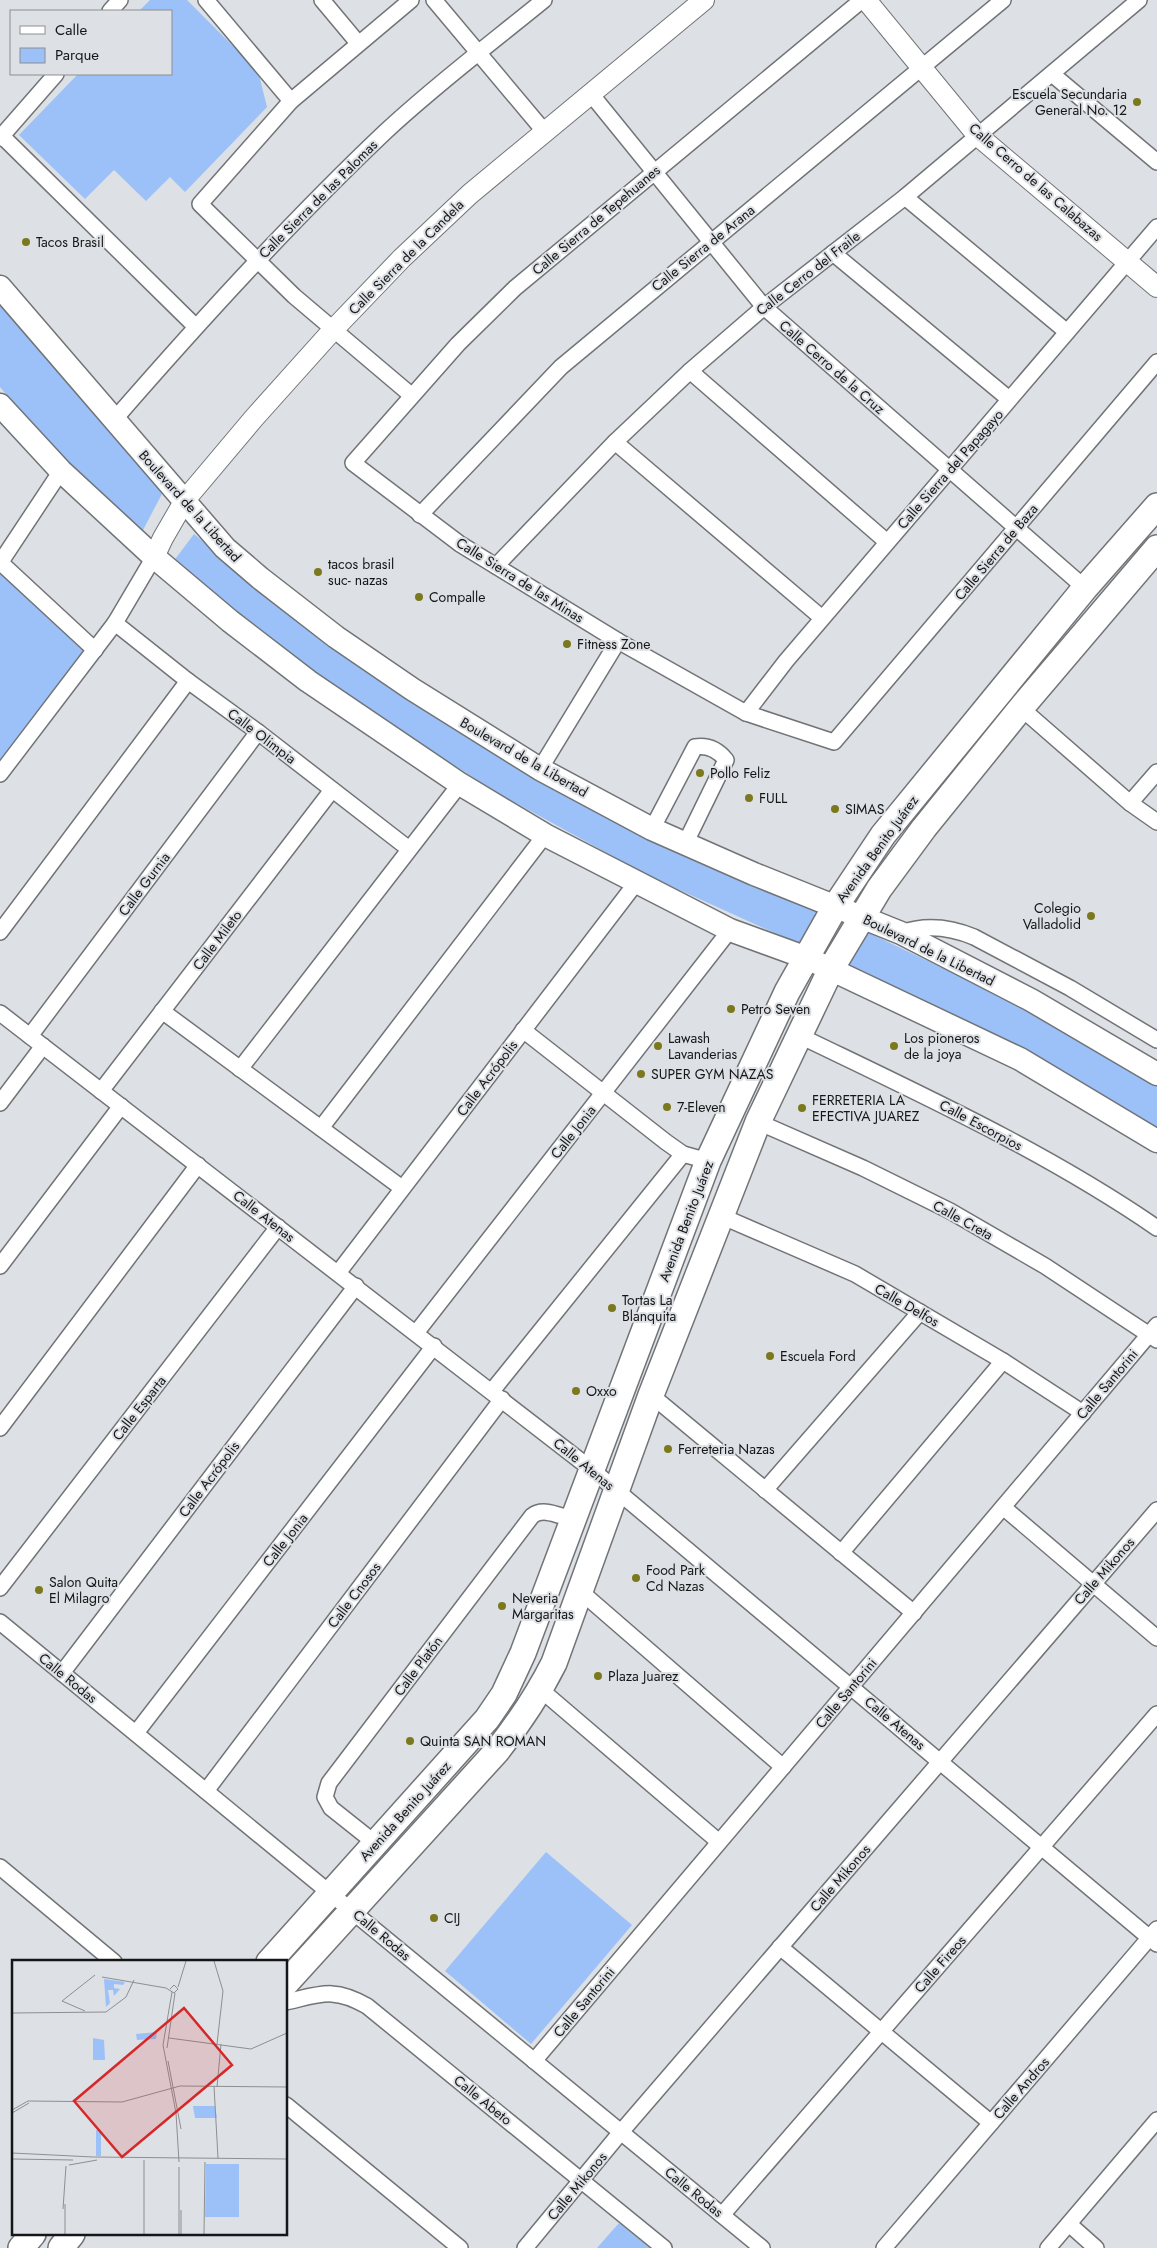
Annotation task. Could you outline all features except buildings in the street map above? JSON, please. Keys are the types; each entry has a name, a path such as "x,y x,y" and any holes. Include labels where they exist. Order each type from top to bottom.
{"main road":[{"name":"Boulevard de la Libertad","path":"0,287 207,529 242,564 336,637 412,689 540,769 652,829 754,874 901,933 1030,1000 1157,1074"},
{"path":"0,405 61,471 154,557 230,621 308,681 460,784 545,835 730,930 807,958 1020,1060 1157,1141"},
{"name":"Avenida Benito Juárez","path":"271,1960 487,1719 504,1694 523,1653 708,1161 754,1059 787,992 835,907 884,835 1085,588 1157,506"},
{"name":"Avenida Benito Juárez","path":"288,1981 434,1823 520,1722 554,1663 651,1395 758,1122 831,969 861,916 924,828 1021,708 1157,548"},
{"path":"21,2248 31,2236"},
{"path":"60,2248 70,2236"}],"street":[{"path":"111,10 120,0"},
{"path":"206,0 291,102"},
{"path":"322,0 358,43"},
{"path":"411,0 358,43 291,102 200,204 256,260 332,330 411,395"},
{"path":"434,0 544,131"},
{"name":"Calle Sierra de las Palomas","path":"114,420 195,326 256,260 385,132 544,0"},
{"name":"Calle Sierra de la Candela","path":"154,557 184,500 332,330 429,232 470,194 704,0"},
{"name":"Calle Sierra de Tepehuanes","path":"353,463 458,344 515,288 862,0"},
{"name":"Calle Cerro de las Calabazas","path":"866,0 977,136 1128,260 1157,287"},
{"name":"Calle Sierra de Arana","path":"420,515 561,367 1003,0"},
{"name":"Calle Cerro del Fraile","path":"496,566 615,442 690,371 764,307 905,197 1139,0"},
{"path":"1052,74 1157,162"},
{"path":"55,75 1,137 195,326"},
{"name":"Calle Cerro de la Cruz","path":"591,94 764,307 1085,588"},
{"path":"905,197 1067,332"},
{"name":"Calle Sierra del Papagayo","path":"746,713 822,618 1157,227"},
{"path":"833,253 1009,399"},
{"name":"Calle Sierra de Baza","path":"834,742 1157,362"},
{"path":"690,371 887,542"},
{"path":"615,442 822,618"},
{"name":"Calle Sierra de las Minas","path":"353,463 460,544 618,641 746,713 834,742"},
{"path":"61,471 0,562 95,650"},
{"path":"0,774 115,623 154,557"},
{"name":"Calle Olimpia","path":"115,623 409,849"},
{"path":"540,769 618,641"},
{"path":"0,932 188,681"},
{"path":"1021,708 1130,803 1157,822"},
{"name":"Calle Gurnia","path":"30,1036 258,732"},
{"path":"652,829 695,747 704,746 720,752 726,760 685,844"},
{"path":"1130,803 1157,772"},
{"path":"240,1069 460,784"},
{"name":"Calle Mileto","path":"101,1091 332,790"},
{"path":"321,1128 545,835"},
{"name":"Calle Acrópolis","path":"338,1273 636,883"},
{"path":"901,933 913,929 932,927 958,930 1070,988 1157,1040"},
{"name":"Calle Jonia","path":"416,1333 730,930"},
{"path":"162,1011 402,1188"},
{"name":"Calle Atenas","path":"0,1013 591,1469 1042,1847 1154,1937"},
{"path":"523,1030 683,1154 708,1161"},
{"name":"Calle Escorpios","path":"798,1035 942,1104 1014,1142 1112,1197 1157,1228"},
{"path":"0,1103 43,1046"},
{"path":"0,1266 121,1106"},
{"name":"Calle Creta","path":"758,1122 863,1168 950,1211 1155,1333"},
{"name":"Calle Cnosos","path":"206,1790 497,1395 683,1154"},
{"path":"0,1428 198,1165"},
{"name":"Calle Delfos","path":"721,1216 855,1274 1003,1361 1083,1413"},
{"name":"Calle Esparta","path":"0,1588 278,1227"},
{"name":"Calle Acrópolis","path":"62,1673 356,1286"},
{"path":"766,1490 920,1312"},
{"name":"Calle Santorini","path":"534,2061 1083,1413 1155,1333"},
{"name":"Calle Jonia","path":"136,1734 434,1346"},
{"path":"841,1553 1003,1361"},
{"path":"651,1395 914,1612"},
{"path":"1004,1507 1157,1638"},
{"name":"Calle Mikonos","path":"525,2248 621,2132 1157,1510"},
{"name":"Calle Platón","path":"375,1843 330,1808 325,1797 329,1782 532,1516 536,1513 544,1512 572,1519"},
{"path":"580,1591 783,1766"},
{"name":"Calle Rodas","path":"0,1622 332,1893 757,2245"},
{"path":"540,1689 719,1842"},
{"name":"Calle Fireos","path":"722,2215 1157,1714"},
{"path":"0,1867 112,1960"},
{"name":"Calle Andros","path":"884,2248 1154,1937"},
{"path":"780,1947 991,2123"},
{"name":"Calle Abeto","path":"288,2002 326,1993 353,1998 367,2006 664,2248"},
{"path":"288,2107 460,2248"},
{"path":"1048,2248 1157,2120"},
{"path":"1069,2224 1096,2248"}],"green space":[{"path":"150,0 187,0 258,71 267,107 185,192 170,177 146,201 114,170 85,199 19,135 77,75 172,75 172,10 140,10"},
{"path":"0,298 164,490 142,532 68,462 0,387"},
{"path":"194,534 287,612 622,825 735,878 820,913 801,945 651,877 494,791 264,641 173,562"},
{"path":"0,571 85,648 0,761"},
{"path":"867,932 997,994 1157,1081 1157,1132 846,966"},
{"path":"546,1852 632,1925 531,2044 445,1971"},
{"path":"619,2223 650,2248 597,2248"}],"place":[{"name":"Escuela Secundaria General No. 12","path":"1137,102"},
{"name":"Tacos Brasil","path":"26,242"},
{"name":"tacos brasil suc- nazas","path":"318,572"},
{"name":"Compalle","path":"419,597"},
{"name":"Fitness Zone","path":"567,644"},
{"name":"Pollo Feliz","path":"700,773"},
{"name":"FULL","path":"749,798"},
{"name":"SIMAS","path":"835,809"},
{"name":"Colegio Valladolid","path":"1091,916"},
{"name":"Petro Seven","path":"731,1009"},
{"name":"Lawash Lavanderias","path":"658,1046"},
{"name":"Los pioneros de la joya","path":"894,1046"},
{"name":"SUPER GYM NAZAS","path":"641,1074"},
{"name":"7-Eleven","path":"667,1107"},
{"name":"FERRETERIA LA EFECTIVA JUAREZ","path":"802,1108"},
{"name":"Tortas La Blanquita","path":"612,1308"},
{"name":"Escuela Ford","path":"770,1356"},
{"name":"Oxxo","path":"576,1391"},
{"name":"Ferreteria Nazas","path":"668,1449"},
{"name":"Food Park Cd Nazas","path":"636,1578"},
{"name":"Salon Quita El Milagro","path":"39,1590"},
{"name":"Neveria Margaritas","path":"502,1606"},
{"name":"Plaza Juarez","path":"598,1676"},
{"name":"Quinta SAN ROMAN","path":"410,1741"},
{"name":"CIJ","path":"434,1918"}]}
